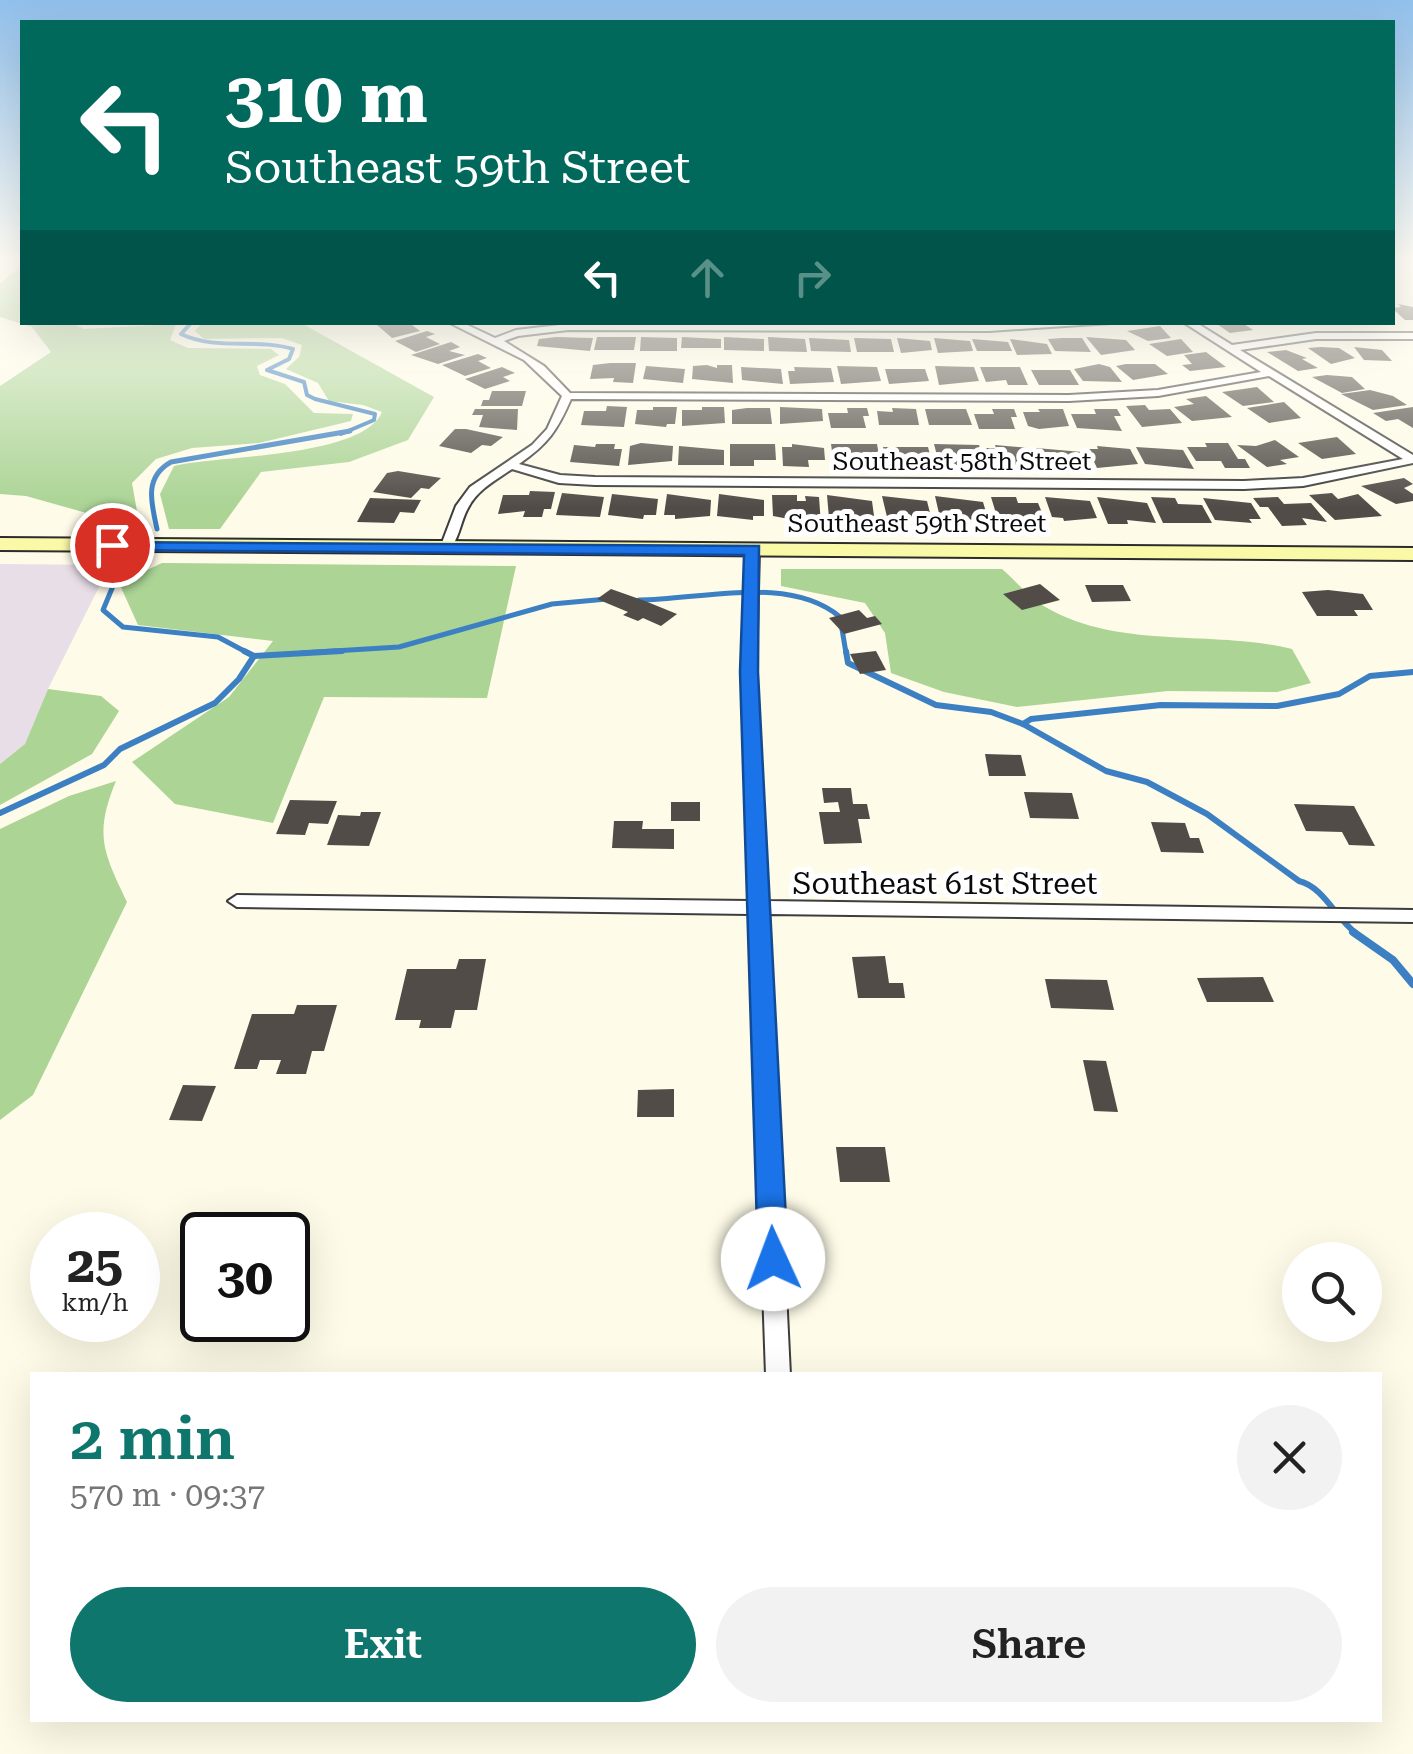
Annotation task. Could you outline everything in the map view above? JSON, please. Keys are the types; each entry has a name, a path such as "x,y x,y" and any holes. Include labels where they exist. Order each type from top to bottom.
{"main road":[{"name":"Southeast 59th Street","path":"0,544 1413,554"}],"street":[{"path":"499,343 550,371 567,396"},
{"path":"1224,343 1413,460"},
{"path":"1233,348 1269,343"},
{"path":"567,396 1069,398 1158,393 1271,372"},
{"path":"446,548 462,506 474,490 552,430 567,396"},
{"name":"Southeast 58th Street","path":"510,465 559,479 594,481 1244,484 1303,482 1413,460"},
{"path":"753,550 749,672 778,1372"},
{"name":"Southeast 61st Street","path":"237,902 1413,916"}],"shaded area":[{"path":"0,564 110,565 25,744 0,764"}],"green space":[{"path":"44,343 176,343 188,348 271,349 279,355 257,366 260,375 285,384 314,413 353,414 351,421 259,443 192,448 156,459 132,483 140,528 26,496 0,494 0,386 51,352"},
{"path":"296,343 337,343 434,397 408,440 349,462 261,472 220,529 169,529 160,494 174,466 320,446 369,427 382,412 329,401 318,383 286,369 299,357 302,345"},
{"path":"162,563 516,566 487,698 324,697 273,823 175,804 132,762 229,697 273,641 138,625 119,583"},
{"path":"781,569 1002,569 1042,605 1101,628 1292,649 1311,683 1277,692 1168,691 1017,707 944,692 891,673 885,633 865,603 781,586"},
{"path":"48,689 101,696 119,711 92,754 0,805 0,764 25,744"},
{"path":"116,781 105,815 104,843 127,902 33,1095 0,1120 0,829 69,796"}],"building":[{"path":"399,343 440,344 416,352"},
{"path":"453,343 460,347 449,351 465,355 438,364 411,355"},
{"path":"538,343 592,343 590,351 537,346"},
{"path":"596,343 635,343 634,350 594,350"},
{"path":"641,343 677,343 677,351 640,351"},
{"path":"681,343 721,343 721,348 681,348"},
{"path":"724,343 764,343 764,351 724,350"},
{"path":"768,343 806,343 807,352 769,351"},
{"path":"810,343 849,343 851,352 811,351"},
{"path":"855,343 892,343 894,352 857,352"},
{"path":"898,343 930,343 932,350 901,353"},
{"path":"935,343 971,343 973,351 938,353"},
{"path":"974,343 1008,343 1012,351 977,351"},
{"path":"1012,343 1047,344 1052,354 1017,355"},
{"path":"1050,343 1085,343 1091,352 1055,351"},
{"path":"1091,343 1129,343 1135,350 1101,355"},
{"path":"1185,343 1193,352 1167,356 1149,344"},
{"path":"1354,347 1382,350 1392,361 1364,360"},
{"path":"1308,348 1339,348 1355,358 1331,364"},
{"path":"1286,350 1307,358 1302,359 1318,368 1298,371 1267,352"},
{"path":"1206,352 1226,367 1190,371 1182,365 1192,364 1184,355"},
{"path":"478,354 487,358 478,361 491,368 465,376 442,365"},
{"path":"636,363 633,383 613,382 614,378 590,379 593,365"},
{"path":"1099,364 1110,367 1122,382 1083,381 1074,369"},
{"path":"1155,364 1168,374 1133,380 1116,366"},
{"path":"732,365 733,383 692,379 693,366"},
{"path":"646,366 685,369 683,383 643,379"},
{"path":"837,366 877,367 881,381 841,384"},
{"path":"935,366 974,367 979,381 939,385"},
{"path":"502,367 515,373 503,377 510,381 485,389 465,379"},
{"path":"741,367 781,369 783,384 742,380"},
{"path":"794,367 831,368 834,382 790,384 788,371 795,371"},
{"path":"980,367 1020,367 1028,385 1008,385 1006,380 986,382"},
{"path":"885,369 925,369 929,381 889,384"},
{"path":"1031,370 1070,370 1079,385 1039,385"},
{"path":"1312,377 1352,377 1365,389 1342,393"},
{"path":"1257,387 1274,402 1243,406 1222,392"},
{"path":"1370,390 1393,396 1407,405 1373,410 1341,394"},
{"path":"492,391 526,391 522,406 481,406"},
{"path":"1206,396 1232,417 1192,421 1174,407 1194,404 1186,399"},
{"path":"1284,402 1301,418 1269,423 1247,408"},
{"path":"1145,405 1149,410 1170,409 1182,423 1142,427 1126,406"},
{"path":"607,406 627,407 624,427 581,425 584,411 606,411"},
{"path":"677,407 675,424 635,424 637,410"},
{"path":"724,407 725,423 682,426 682,410"},
{"path":"780,407 822,409 823,421 780,424"},
{"path":"1413,407 1413,428 1398,419 1386,421 1373,413"},
{"path":"770,408 772,424 732,424 732,410"},
{"path":"847,408 867,408 869,416 863,416 866,428 831,428 828,413 848,413"},
{"path":"892,408 916,409 919,425 879,425 877,411 893,412"},
{"path":"475,409 518,409 517,430 479,427 483,415 472,415"},
{"path":"925,409 966,409 972,425 929,425"},
{"path":"992,409 1014,409 1017,417 1011,417 1015,429 979,429 974,414 994,414"},
{"path":"1038,409 1063,409 1069,426 1028,426 1023,412 1040,412"},
{"path":"1094,409 1117,409 1121,416 1114,416 1122,431 1077,428 1071,414 1096,414"},
{"path":"455,429 503,437 471,453 439,446"},
{"path":"1337,437 1356,454 1322,459 1298,443"},
{"path":"1275,440 1299,457 1280,460 1287,464 1267,467 1237,445 1256,446"},
{"path":"1205,443 1228,443 1238,459 1245,459 1250,468 1225,468 1221,461 1196,461 1187,447 1207,447"},
{"path":"615,444 614,449 622,449 619,466 570,462 574,445"},
{"path":"730,444 775,444 776,460 754,460 754,466 730,466"},
{"path":"792,444 824,448 825,460 808,460 809,467 783,466 782,447"},
{"path":"831,444 877,444 880,461 834,466"},
{"path":"934,444 979,445 984,462 940,467"},
{"path":"995,445 1030,448 1035,463 991,467 986,448 996,448"},
{"path":"630,446 673,446 672,461 628,465"},
{"path":"679,446 724,450 724,465 678,465"},
{"path":"1097,446 1130,449 1138,464 1097,468 1088,449 1098,449"},
{"path":"883,447 928,447 932,463 886,466"},
{"path":"1136,447 1183,450 1194,469 1145,464"},
{"path":"1036,448 1082,452 1090,468 1044,468"},
{"path":"398,471 441,478 411,498 373,492 387,473"},
{"path":"1404,478 1413,484 1404,488 1413,494 1413,501 1396,504 1361,486"},
{"path":"530,491 555,492 551,509 544,509 542,517 523,517 525,511 498,514 503,495 529,495"},
{"path":"562,493 604,497 600,517 556,515"},
{"path":"1332,493 1338,499 1358,494 1382,516 1335,520 1309,495"},
{"path":"612,494 658,499 656,515 644,515 643,519 608,515"},
{"path":"667,494 711,500 710,516 675,519 675,515 664,515"},
{"path":"719,494 764,500 764,516 753,516 753,520 717,516"},
{"path":"772,495 797,495 797,501 806,501 805,496 819,497 821,525 773,516"},
{"path":"827,495 872,501 874,516 829,518"},
{"path":"882,496 927,501 931,517 919,517 920,521 887,517"},
{"path":"935,496 983,502 989,522 960,518 961,523 941,522"},
{"path":"991,497 1016,497 1018,503 1038,503 1045,520 998,520"},
{"path":"1045,497 1090,501 1097,518 1064,521 1052,517"},
{"path":"1097,497 1147,503 1156,523 1127,520 1128,524 1108,524"},
{"path":"1151,497 1202,505 1212,523 1163,523"},
{"path":"1278,497 1284,504 1311,503 1327,522 1302,518 1307,525 1282,526 1268,507 1260,507 1253,498"},
{"path":"370,498 421,500 414,513 400,512 394,523 357,522"},
{"path":"1203,498 1251,503 1261,519 1249,519 1252,523 1215,520"},
{"path":"1040,584 1060,600 1022,610 1003,594"},
{"path":"1085,585 1123,585 1131,601 1092,602"},
{"path":"611,589 677,614 661,626 643,618 638,621 623,615 628,612 597,599"},
{"path":"1302,592 1363,594 1373,610 1354,610 1358,616 1317,616"},
{"path":"859,610 867,618 875,616 882,624 844,634 829,618"},
{"path":"876,651 886,670 860,674 850,654"},
{"path":"985,754 1021,755 1026,776 989,776"},
{"path":"822,788 851,788 853,804 867,804 870,819 858,819 862,843 824,844 819,812 840,812 838,802 824,803"},
{"path":"1024,792 1072,793 1079,819 1030,818"},
{"path":"290,800 337,801 328,824 309,823 305,835 276,834"},
{"path":"671,802 700,802 700,821 671,821"},
{"path":"1294,804 1354,806 1375,846 1349,845 1342,832 1306,831"},
{"path":"361,812 381,812 369,846 327,845 338,815 360,816"},
{"path":"614,821 643,821 642,829 674,829 674,849 612,848"},
{"path":"1151,822 1185,823 1190,838 1199,838 1204,853 1161,852"},
{"path":"885,956 889,983 903,983 905,998 858,998 852,957"},
{"path":"459,959 486,959 477,1010 455,1010 451,1028 419,1028 421,1020 395,1020 407,969 456,969"},
{"path":"1263,977 1274,1002 1207,1002 1197,978"},
{"path":"1045,979 1107,980 1114,1010 1051,1008"},
{"path":"297,1005 337,1005 324,1051 312,1051 306,1074 276,1074 281,1060 260,1060 257,1069 234,1069 252,1014 294,1014"},
{"path":"1083,1060 1106,1061 1118,1112 1094,1111"},
{"path":"183,1085 216,1086 202,1121 169,1120"},
{"path":"674,1089 674,1117 637,1117 638,1090"},
{"path":"836,1147 885,1147 890,1182 840,1182"}],"waterway":[{"path":"232,343 293,349 289,359 267,370 304,382 307,395 315,399 375,414 374,420 347,432"},
{"path":"157,529 153,483 171,462 347,432"},
{"path":"341,434 347,432"},
{"path":"123,562 103,610 123,627 218,637 248,653"},
{"path":"639,600 743,592 796,596 840,617 846,653"},
{"path":"301,653 399,647 552,604 607,599"},
{"path":"244,651 248,653"},
{"path":"254,656 342,651"},
{"path":"846,651 848,663 936,705 991,712 1023,724"},
{"path":"248,653 254,656"},
{"path":"0,813 104,765 120,749 215,703 239,679 254,656"},
{"path":"1023,724 1031,719 1161,705 1277,706 1339,694 1370,676 1413,672"},
{"path":"1023,724 1106,771 1147,782 1207,814 1316,890 1357,934"},
{"path":"1353,932 1393,960 1413,984"}],"route":[{"path":"112,545 753,550 749,672 773,1259"}]}
